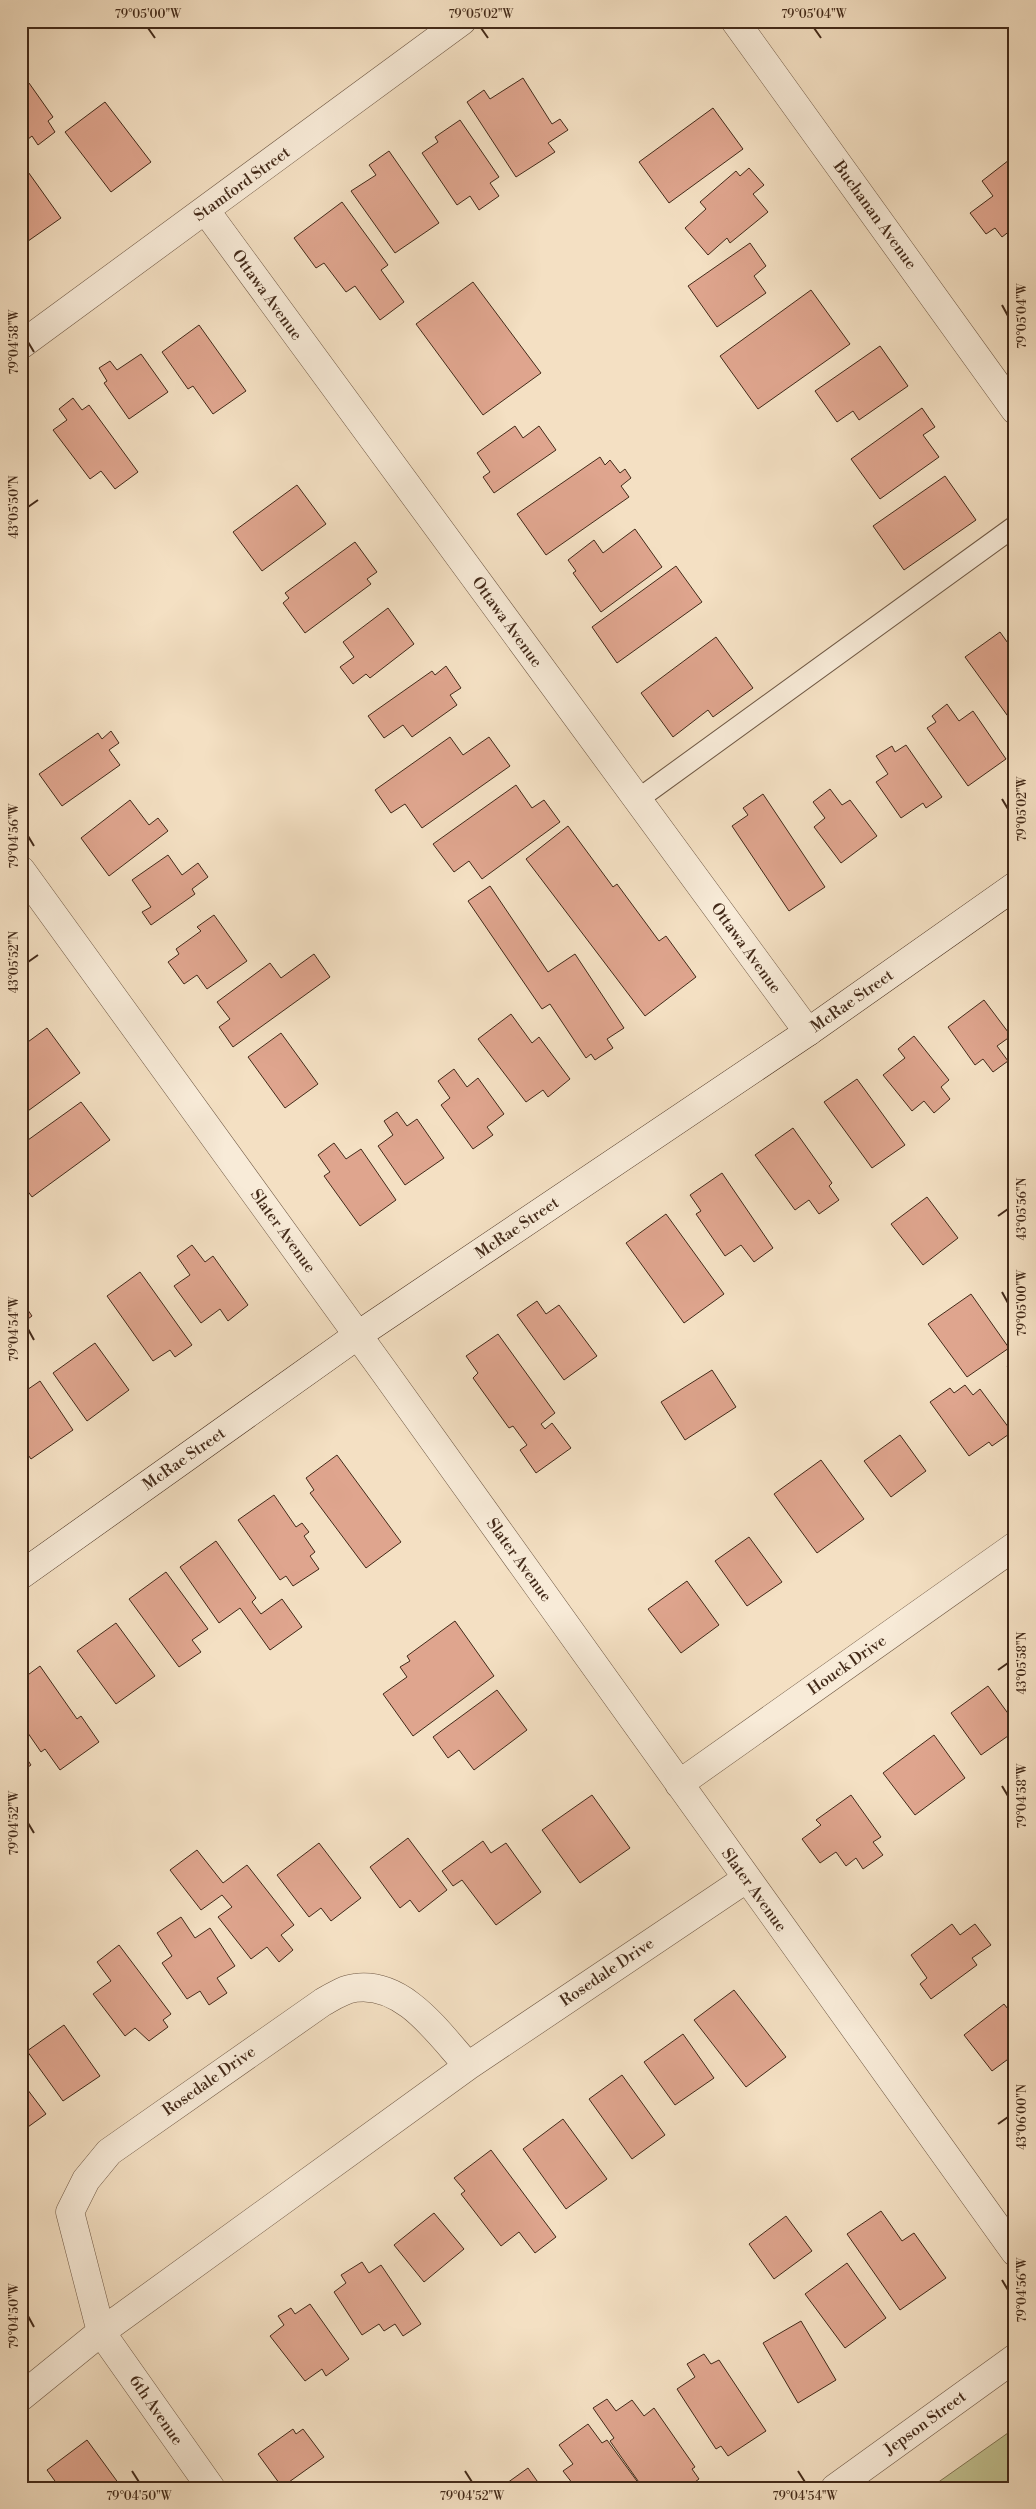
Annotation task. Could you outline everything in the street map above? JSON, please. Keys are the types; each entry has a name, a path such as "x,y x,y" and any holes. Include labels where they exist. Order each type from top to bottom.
{"street":[{"name":"Stamford Street","path":"21,345 206,211 462,21"},
{"name":"Buchanan Avenue","path":"735,21 1015,410"},
{"name":"Ottawa Avenue","path":"206,211 808,1032"},
{"name":"Slater Avenue","path":"21,870 358,1335 1015,2252"},
{"name":"McRae Street","path":"21,1575 358,1335 808,1032 1015,886"},
{"name":"Houck Drive","path":"679,1784 1015,1546"},
{"name":"Rosedale Drive","path":"21,2397 101,2332 468,2066 746,1879"},
{"name":"Rosedale Drive","path":"101,2332 70,2212 86,2180 109,2152 322,2002 353,1988 380,1988 413,2007 468,2066"},
{"name":"6th Avenue","path":"101,2332 212,2488"},
{"name":"Jepson Street","path":"835,2488 1015,2358"}],"lane":[{"path":"637,800 1015,526"}],"green space":[{"path":"1015,2428 1015,2488 930,2488"}],"building":[{"path":"523,78 552,124 560,119 568,130 548,143 555,152 516,177 467,102 484,90 490,99"},
{"path":"29,83 53,117 48,121 55,132 38,145 32,136 23,143 21,140 21,89"},
{"path":"105,102 151,162 111,192 65,132"},
{"path":"713,108 743,149 669,203 639,162"},
{"path":"460,120 499,177 490,183 499,196 479,210 470,196 457,205 422,153 438,142 435,137"},
{"path":"389,151 439,223 395,253 351,191 376,175 369,165"},
{"path":"1009,160 1015,168 1015,227 1002,237 995,228 986,234 970,213 993,196 982,181"},
{"path":"749,168 764,185 753,194 768,212 730,243 727,238 708,255 685,228 706,209 700,202 736,171 740,176"},
{"path":"26,169 61,218 21,246 21,173"},
{"path":"342,202 388,265 381,270 404,302 380,320 355,286 346,292 324,263 316,268 294,238"},
{"path":"750,243 766,266 754,276 766,293 717,327 688,286"},
{"path":"473,282 541,373 483,415 416,324"},
{"path":"811,290 850,344 758,409 720,356"},
{"path":"199,325 246,391 213,414 193,386 188,389 162,352"},
{"path":"880,346 908,386 859,420 853,411 837,422 815,391"},
{"path":"141,354 168,392 129,419 104,383 107,381 99,368 110,361 117,370"},
{"path":"73,398 82,410 89,405 138,472 115,489 101,471 90,479 53,430 67,420 59,409"},
{"path":"922,408 935,427 923,435 939,457 880,499 851,459"},
{"path":"515,426 523,438 539,426 556,450 494,493 483,477 490,472 477,453"},
{"path":"600,457 605,465 610,460 620,473 625,469 631,478 621,486 629,497 546,555 517,514"},
{"path":"945,476 976,520 904,570 873,526"},
{"path":"297,485 326,524 262,571 233,532"},
{"path":"635,529 662,567 601,612 573,573 576,571 568,560 594,540 603,553"},
{"path":"355,542 377,572 367,579 371,584 305,633 283,603 289,598 285,593"},
{"path":"676,566 702,602 617,663 592,627"},
{"path":"388,608 414,644 370,678 366,674 353,684 340,667 354,657 343,642"},
{"path":"1000,632 1015,653 1015,726 965,657"},
{"path":"716,637 753,688 713,717 708,710 673,737 641,693"},
{"path":"446,666 461,688 450,695 457,705 412,737 403,725 384,738 368,716 432,671 435,675"},
{"path":"947,704 959,721 973,711 1006,759 968,786 927,728 936,722 932,716"},
{"path":"111,731 119,743 109,750 120,765 62,806 39,774 98,733 102,739"},
{"path":"450,737 463,755 489,737 510,766 422,828 405,804 391,813 375,790"},
{"path":"906,745 942,797 926,808 923,803 901,818 876,782 888,774 876,756 892,746 895,752"},
{"path":"516,785 532,808 544,800 560,822 482,879 469,861 454,872 433,844"},
{"path":"830,789 842,805 850,800 877,836 841,863 814,827 825,818 813,802"},
{"path":"763,794 825,887 789,911 732,826 748,815 743,808"},
{"path":"130,800 149,825 158,818 168,831 109,876 81,838"},
{"path":"568,826 613,887 617,884 659,941 666,936 696,977 645,1016 526,859"},
{"path":"168,855 182,875 198,863 208,877 192,889 195,894 151,925 142,912 151,907 132,880"},
{"path":"490,886 548,972 575,954 624,1028 607,1039 613,1048 595,1060 591,1054 586,1058 550,1004 542,1009 468,901"},
{"path":"214,915 247,961 207,989 197,975 184,984 168,962 179,954 176,949 201,931 197,927"},
{"path":"314,954 330,977 233,1047 219,1027 230,1019 217,1002 270,963 281,978"},
{"path":"984,1000 1011,1036 997,1046 1008,1061 993,1072 983,1059 975,1065 948,1027"},
{"path":"511,1014 532,1043 539,1037 570,1079 548,1097 543,1090 526,1102 478,1039"},
{"path":"47,1028 80,1073 21,1116 21,1047"},
{"path":"281,1033 318,1084 285,1108 248,1057"},
{"path":"914,1036 949,1080 941,1087 950,1099 934,1113 924,1101 912,1111 883,1075 905,1058 898,1049"},
{"path":"454,1069 467,1087 478,1078 504,1114 487,1127 493,1135 473,1149 441,1105 450,1098 438,1081"},
{"path":"857,1079 905,1145 872,1168 824,1102"},
{"path":"81,1102 110,1140 32,1197 21,1182 21,1145"},
{"path":"397,1112 407,1126 417,1119 444,1158 405,1185 378,1146 393,1135 384,1121"},
{"path":"793,1128 832,1183 829,1186 839,1200 819,1214 809,1200 795,1210 755,1155"},
{"path":"334,1143 346,1159 361,1149 396,1200 360,1226 324,1176 330,1172 318,1155"},
{"path":"722,1173 773,1248 754,1262 741,1245 725,1256 696,1214 701,1211 690,1195"},
{"path":"927,1197 958,1238 923,1265 891,1224"},
{"path":"666,1214 724,1294 684,1323 626,1243"},
{"path":"192,1245 205,1262 213,1256 248,1305 228,1321 220,1309 201,1323 174,1286 190,1275 177,1256"},
{"path":"140,1272 192,1345 175,1357 170,1350 153,1361 107,1296"},
{"path":"971,1294 1009,1348 967,1377 928,1324"},
{"path":"21,1300 32,1316 21,1324"},
{"path":"537,1301 546,1314 559,1305 597,1356 564,1380 517,1315"},
{"path":"498,1334 555,1413 541,1424 545,1429 552,1423 571,1448 536,1473 520,1450 527,1445 513,1426 509,1428 473,1378 478,1373 466,1356"},
{"path":"95,1343 129,1390 87,1421 53,1373"},
{"path":"1015,1360 1015,1377 1007,1366"},
{"path":"712,1370 736,1407 685,1440 661,1402"},
{"path":"40,1381 73,1430 31,1459 21,1445 21,1394"},
{"path":"965,1385 973,1395 980,1389 1012,1432 992,1446 989,1442 969,1456 930,1402 950,1388 954,1393"},
{"path":"900,1435 926,1471 891,1497 864,1461"},
{"path":"337,1455 401,1542 366,1568 310,1493 314,1490 306,1478"},
{"path":"821,1460 864,1519 817,1553 774,1494"},
{"path":"274,1495 296,1527 302,1523 309,1532 304,1536 315,1552 310,1556 319,1569 293,1586 286,1576 280,1580 238,1520"},
{"path":"749,1537 782,1582 747,1606 715,1561"},
{"path":"216,1541 256,1598 252,1602 261,1614 282,1599 302,1627 270,1650 240,1608 219,1623 180,1567"},
{"path":"166,1572 208,1629 192,1640 201,1652 179,1667 129,1599"},
{"path":"687,1581 719,1625 681,1653 648,1609"},
{"path":"455,1621 494,1676 413,1736 383,1694 407,1677 400,1667 410,1661 407,1656"},
{"path":"116,1623 155,1676 116,1704 77,1651"},
{"path":"40,1666 77,1719 81,1716 99,1742 60,1770 45,1749 41,1752 21,1723 21,1680"},
{"path":"988,1686 1015,1723 1015,1731 981,1755 951,1713"},
{"path":"497,1690 527,1730 474,1770 459,1750 448,1758 433,1737"},
{"path":"934,1735 965,1778 915,1815 883,1773"},
{"path":"21,1750 31,1765 21,1772"},
{"path":"592,1795 630,1848 580,1883 542,1830"},
{"path":"851,1795 881,1837 873,1842 883,1855 863,1869 856,1858 846,1866 836,1852 820,1863 802,1839 821,1825 816,1820"},
{"path":"408,1838 447,1890 419,1912 410,1900 400,1908 370,1867"},
{"path":"483,1841 491,1853 506,1843 541,1892 496,1925 462,1880 453,1886 442,1871"},
{"path":"319,1843 361,1898 331,1921 321,1908 309,1917 277,1875"},
{"path":"197,1850 223,1883 247,1865 294,1925 281,1935 293,1950 279,1962 267,1947 251,1959 218,1917 232,1907 222,1895 201,1910 170,1870"},
{"path":"181,1917 195,1938 210,1928 235,1966 217,1978 227,1993 209,2005 200,1991 187,1999 162,1963 172,1956 157,1933"},
{"path":"952,1924 960,1935 975,1924 991,1945 972,1958 977,1965 931,1999 920,1984 927,1978 911,1955"},
{"path":"119,1945 171,2014 163,2020 168,2027 149,2041 135,2028 125,2036 93,1994 111,1981 97,1962"},
{"path":"734,1990 786,2057 746,2087 694,2020"},
{"path":"1004,2004 1015,2018 1015,2054 992,2071 964,2035"},
{"path":"64,2025 100,2076 63,2101 27,2051"},
{"path":"683,2034 714,2078 675,2105 644,2062"},
{"path":"622,2075 665,2135 632,2159 589,2099"},
{"path":"21,2081 46,2114 21,2132"},
{"path":"563,2119 607,2179 566,2209 523,2149"},
{"path":"491,2150 556,2237 535,2253 519,2232 501,2246 461,2194 465,2191 454,2178"},
{"path":"881,2211 902,2241 914,2233 946,2278 900,2310 847,2234"},
{"path":"434,2213 464,2249 424,2282 394,2245"},
{"path":"786,2216 812,2251 774,2279 749,2244"},
{"path":"362,2262 369,2273 381,2265 421,2324 403,2336 395,2324 384,2331 379,2324 362,2335 334,2292 346,2283 341,2275"},
{"path":"847,2263 886,2318 845,2348 805,2294"},
{"path":"310,2304 349,2359 326,2376 322,2369 305,2381 270,2336 284,2325 278,2316 291,2308 295,2314"},
{"path":"801,2321 836,2380 798,2403 763,2343"},
{"path":"704,2354 711,2364 719,2360 766,2431 728,2456 721,2446 716,2449 677,2389 695,2377 687,2364"},
{"path":"607,2399 616,2411 632,2400 644,2416 654,2408 695,2467 692,2469 699,2479 687,2488 643,2488 610,2441 614,2438 593,2408"},
{"path":"588,2424 602,2443 607,2440 642,2488 576,2488 563,2471 573,2464 559,2445"},
{"path":"293,2429 296,2434 303,2429 324,2457 282,2487 258,2454"},
{"path":"87,2440 122,2488 60,2488 47,2470"},
{"path":"528,2468 542,2488 500,2488"}]}
